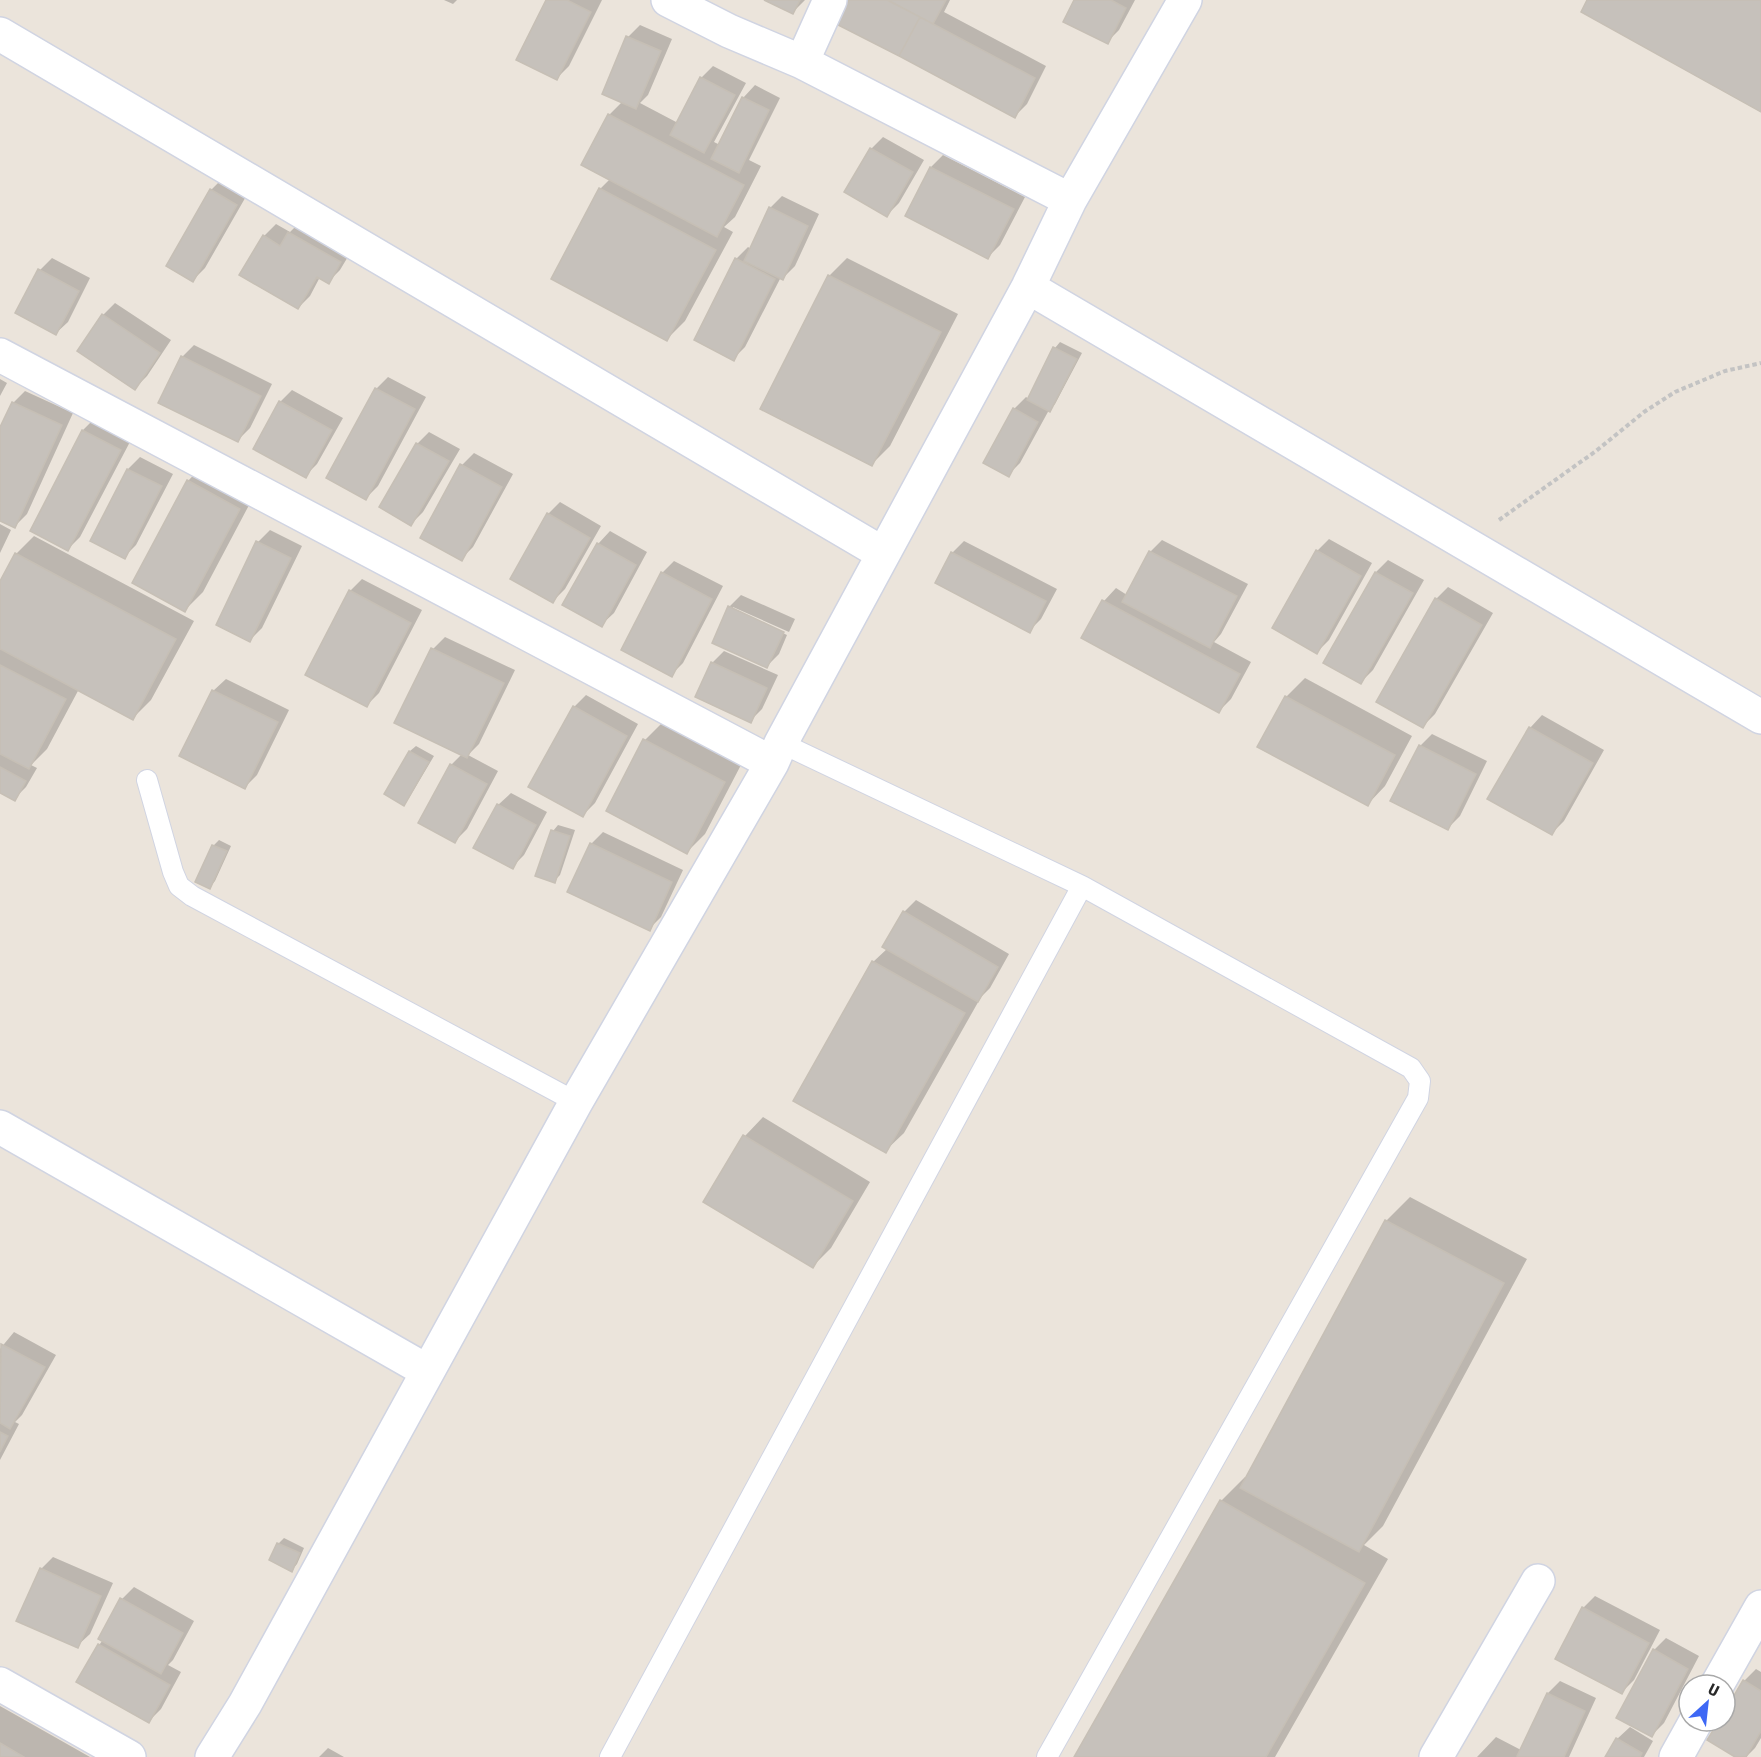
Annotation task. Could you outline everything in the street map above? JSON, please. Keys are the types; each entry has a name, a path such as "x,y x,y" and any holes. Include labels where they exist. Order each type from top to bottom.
{"street":[{"path":"668,0 729,31 802,62 1070,200"},
{"path":"802,62 830,0"},
{"path":"212,1757 245,1704 576,1102 777,753 882,553 1028,287 1070,200 1185,0"},
{"path":"0,34 882,553"},
{"path":"1028,287 1761,717"},
{"path":"0,355 777,753"},
{"path":"0,1127 427,1371"},
{"path":"1436,1757 1538,1581"},
{"path":"1725,1673 1757,1623"},
{"path":"0,1684 129,1757"},
{"path":"1676,1757 1689,1733"}],"lane":[{"path":"777,753 1082,886 1411,1068 1420,1081 1418,1098 1047,1757"},
{"path":"147,780 173,872 179,886 192,897 576,1102"},
{"path":"610,1757 1082,886"}],"path":[{"path":"1480,552 1486,530 1596,451 1644,412 1675,392 1725,371 1761,363"}],"building":[{"path":"546,0 567,0 591,12 557,80 516,60"},
{"path":"764,0 800,0 793,14"},
{"path":"849,0 887,0 920,17 899,56 836,24"},
{"path":"888,0 946,0 933,24"},
{"path":"1074,0 1111,0 1126,8 1108,44 1063,22"},
{"path":"1587,0 1761,0 1761,112 1581,12"},
{"path":"920,17 1035,78 1015,118 899,56"},
{"path":"626,36 661,51 636,109 602,94"},
{"path":"700,77 735,95 704,153 670,135"},
{"path":"742,97 769,110 739,173 711,159"},
{"path":"608,114 744,185 717,237 581,165"},
{"path":"870,148 913,172 887,217 844,192"},
{"path":"930,167 1014,209 988,259 905,216"},
{"path":"599,188 716,250 667,341 551,279"},
{"path":"210,189 237,205 193,282 166,266"},
{"path":"769,207 808,226 783,280 744,261"},
{"path":"288,232 341,262 329,284 317,277 298,309 239,275 263,235 280,246"},
{"path":"735,258 775,279 734,361 694,340"},
{"path":"38,269 79,291 56,335 15,313"},
{"path":"828,275 941,332 872,466 760,409"},
{"path":"102,314 160,353 135,390 77,351"},
{"path":"1053,347 1077,359 1050,412 1027,400"},
{"path":"181,356 261,396 238,442 158,403"},
{"path":"375,388 415,409 366,500 326,478"},
{"path":"279,401 332,430 306,478 253,449"},
{"path":"12,402 62,425 15,528 0,521 0,427"},
{"path":"1013,408 1038,422 1009,477 983,463"},
{"path":"82,430 121,450 68,551 30,531"},
{"path":"416,443 449,461 411,526 379,507"},
{"path":"460,464 502,487 462,561 420,538"},
{"path":"127,469 162,486 125,559 90,541"},
{"path":"187,480 240,509 185,612 132,583"},
{"path":"547,513 590,538 553,603 510,579"},
{"path":"256,541 291,558 250,642 216,625"},
{"path":"597,543 636,565 602,627 562,605"},
{"path":"1316,550 1361,576 1317,654 1272,628"},
{"path":"1149,551 1237,596 1210,648 1122,602"},
{"path":"951,552 1046,601 1030,633 935,583"},
{"path":"15,553 176,639 133,720 0,649 0,581"},
{"path":"661,572 712,599 672,677 621,650"},
{"path":"1375,572 1413,593 1361,684 1323,663"},
{"path":"349,590 411,623 367,707 305,675"},
{"path":"1435,598 1482,625 1423,728 1376,702"},
{"path":"1102,600 1240,674 1219,713 1081,638"},
{"path":"728,606 784,632 767,668 712,643"},
{"path":"431,648 504,683 467,758 394,723"},
{"path":"711,662 767,688 751,723 695,697"},
{"path":"0,665 66,699 29,769 0,754"},
{"path":"212,690 278,722 245,789 179,756"},
{"path":"1285,696 1395,755 1368,806 1257,747"},
{"path":"573,706 627,736 583,817 528,787"},
{"path":"1529,727 1593,763 1552,835 1487,799"},
{"path":"643,739 725,782 687,854 606,811"},
{"path":"1419,745 1476,774 1448,830 1390,801"},
{"path":"409,751 429,762 404,806 384,794"},
{"path":"450,764 487,784 455,843 418,823"},
{"path":"0,767 26,781 15,801 0,793"},
{"path":"497,804 536,825 513,869 473,848"},
{"path":"551,830 570,836 555,883 535,876"},
{"path":"590,843 672,882 650,931 567,892"},
{"path":"212,845 227,851 210,889 195,882"},
{"path":"903,911 998,967 978,1002 882,947"},
{"path":"872,961 965,1013 886,1153 793,1101"},
{"path":"743,1135 853,1201 813,1268 703,1202"},
{"path":"1385,1220 1504,1283 1359,1552 1240,1488"},
{"path":"1,1344 45,1367 10,1429 0,1423"},
{"path":"0,1432 8,1436 0,1452"},
{"path":"1220,1500 1365,1583 1266,1757 1074,1757"},
{"path":"277,1543 300,1553 292,1572 269,1560"},
{"path":"40,1568 101,1596 78,1648 16,1621"},
{"path":"120,1598 183,1633 161,1674 98,1639"},
{"path":"1582,1607 1649,1643 1622,1694 1555,1659"},
{"path":"98,1644 170,1685 149,1723 76,1682"},
{"path":"1653,1649 1688,1669 1686,1673 1677,1673 1677,1690 1652,1737 1616,1718"},
{"path":"1743,1680 1761,1691 1761,1731 1746,1757 1735,1757 1707,1740 1711,1733 1737,1733 1737,1690"},
{"path":"1547,1693 1585,1711 1564,1757 1518,1757 1517,1756"},
{"path":"1616,1738 1642,1753 1640,1757 1605,1757"},
{"path":"0,1743 24,1757 0,1757"}]}
